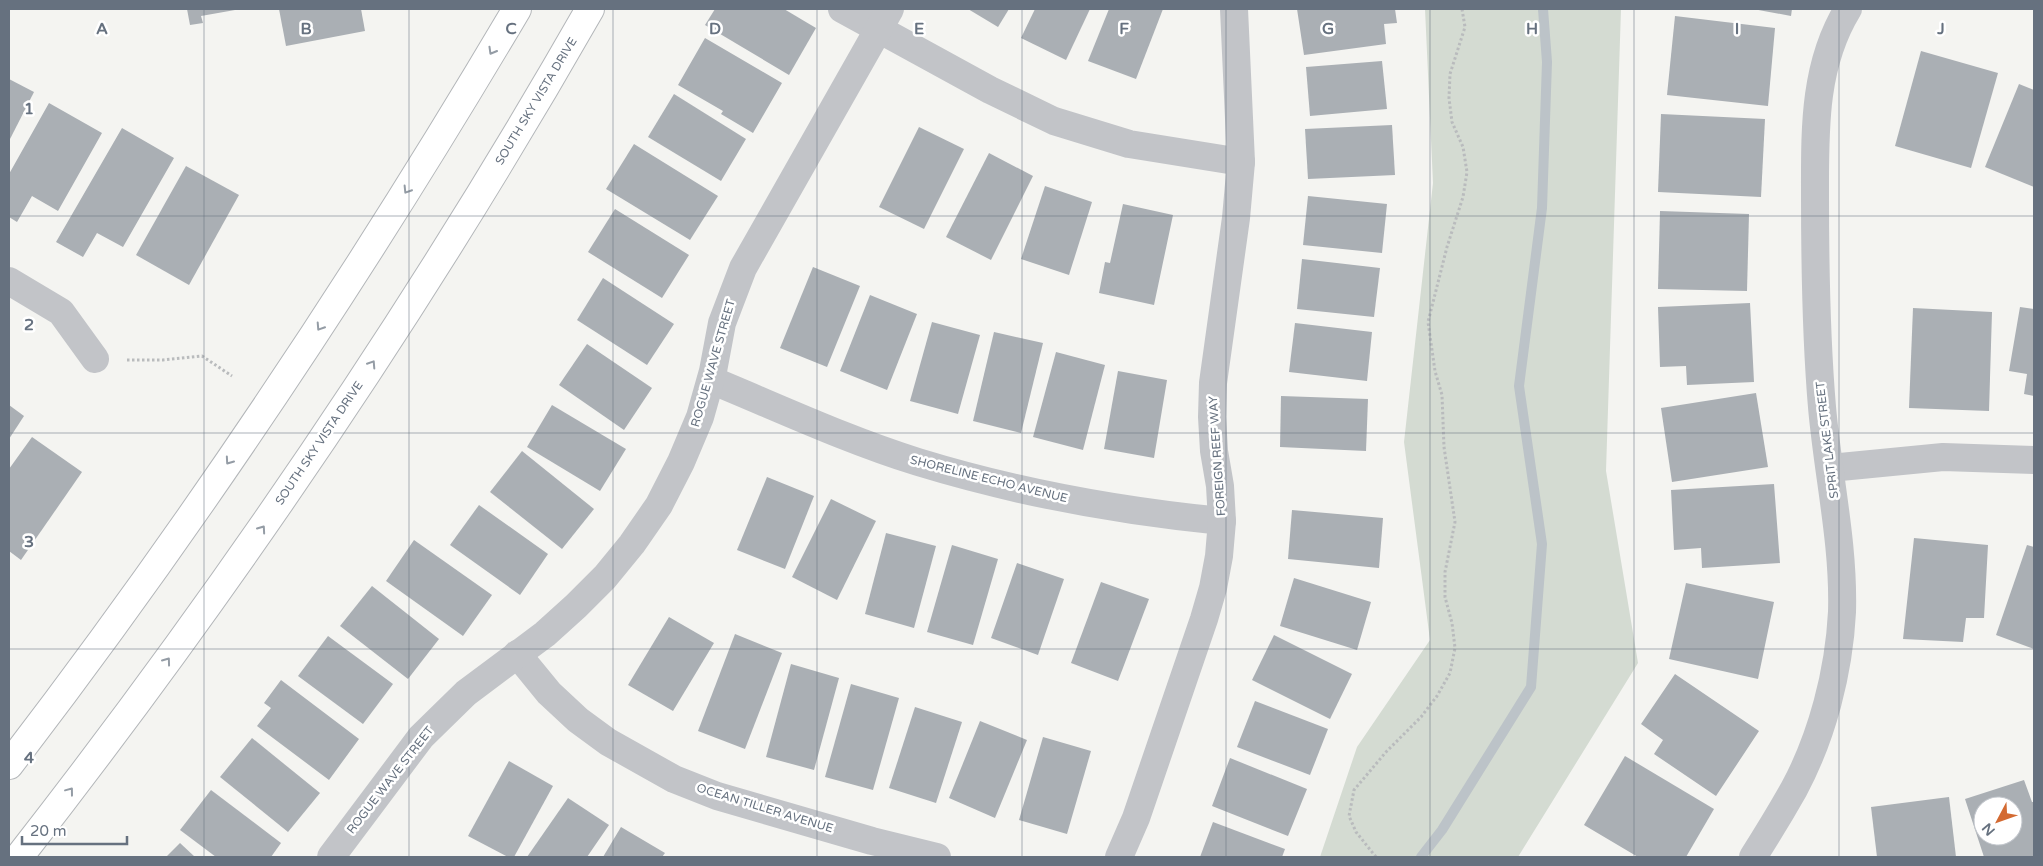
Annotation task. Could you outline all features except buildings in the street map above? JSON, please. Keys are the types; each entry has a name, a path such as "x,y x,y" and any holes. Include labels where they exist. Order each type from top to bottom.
{"main road":[{"path":"9,765 121,616 296,363 367,255 517,9"},
{"name":"SOUTH SKY VISTA DRIVE","path":"19,857 166,664 304,468 407,312 506,153 590,9"}],"street":[{"path":"842,9 884,19 990,90 1054,121 1129,144 1241,162"},
{"name":"FOREIGN REEF WAY","path":"1119,857 1136,818 1204,619 1213,588 1219,556 1222,521 1220,486 1214,451 1213,383 1236,218 1241,162 1234,9"},
{"name":"SPRIT LAKE STREET","path":"1753,857 1795,788 1812,749 1826,708 1837,661 1842,614 1842,566 1822,409 1816,303 1816,109 1829,51 1848,9"},
{"name":"ROGUE WAVE STREET","path":"331,857 421,737 466,693 545,634 606,577 632,544 659,504 681,462 700,417 711,380 722,323 742,268 884,19"},
{"path":"9,281 61,312 96,359"},
{"name":"SHORELINE ECHO AVENUE","path":"711,380 848,437 918,462 968,476 1094,505 1167,516 1222,521"},
{"path":"1830,468 1943,457 2034,460"},
{"name":"OCEAN TILLER AVENUE","path":"517,654 549,693 578,720 608,742 674,778 717,796 872,841 937,857"}],"path":[{"path":"1376,857 1356,832 1350,816 1354,790 1437,696 1450,673 1455,648 1452,623 1445,597 1445,572 1455,522 1444,447 1442,395 1435,371 1428,322 1467,172 1463,146 1452,122 1448,98 1450,74 1465,27 1462,9"},
{"path":"96,359 163,360 202,356 232,376"}],"shaded area":[{"path":"1425,9 1621,9 1606,471 1638,663 1518,857 1320,857 1357,747 1430,640 1404,442 1433,183"}],"waterway":[{"path":"1421,857 1442,830 1531,687 1542,544 1519,386 1542,208 1547,62 1543,9"}]}
